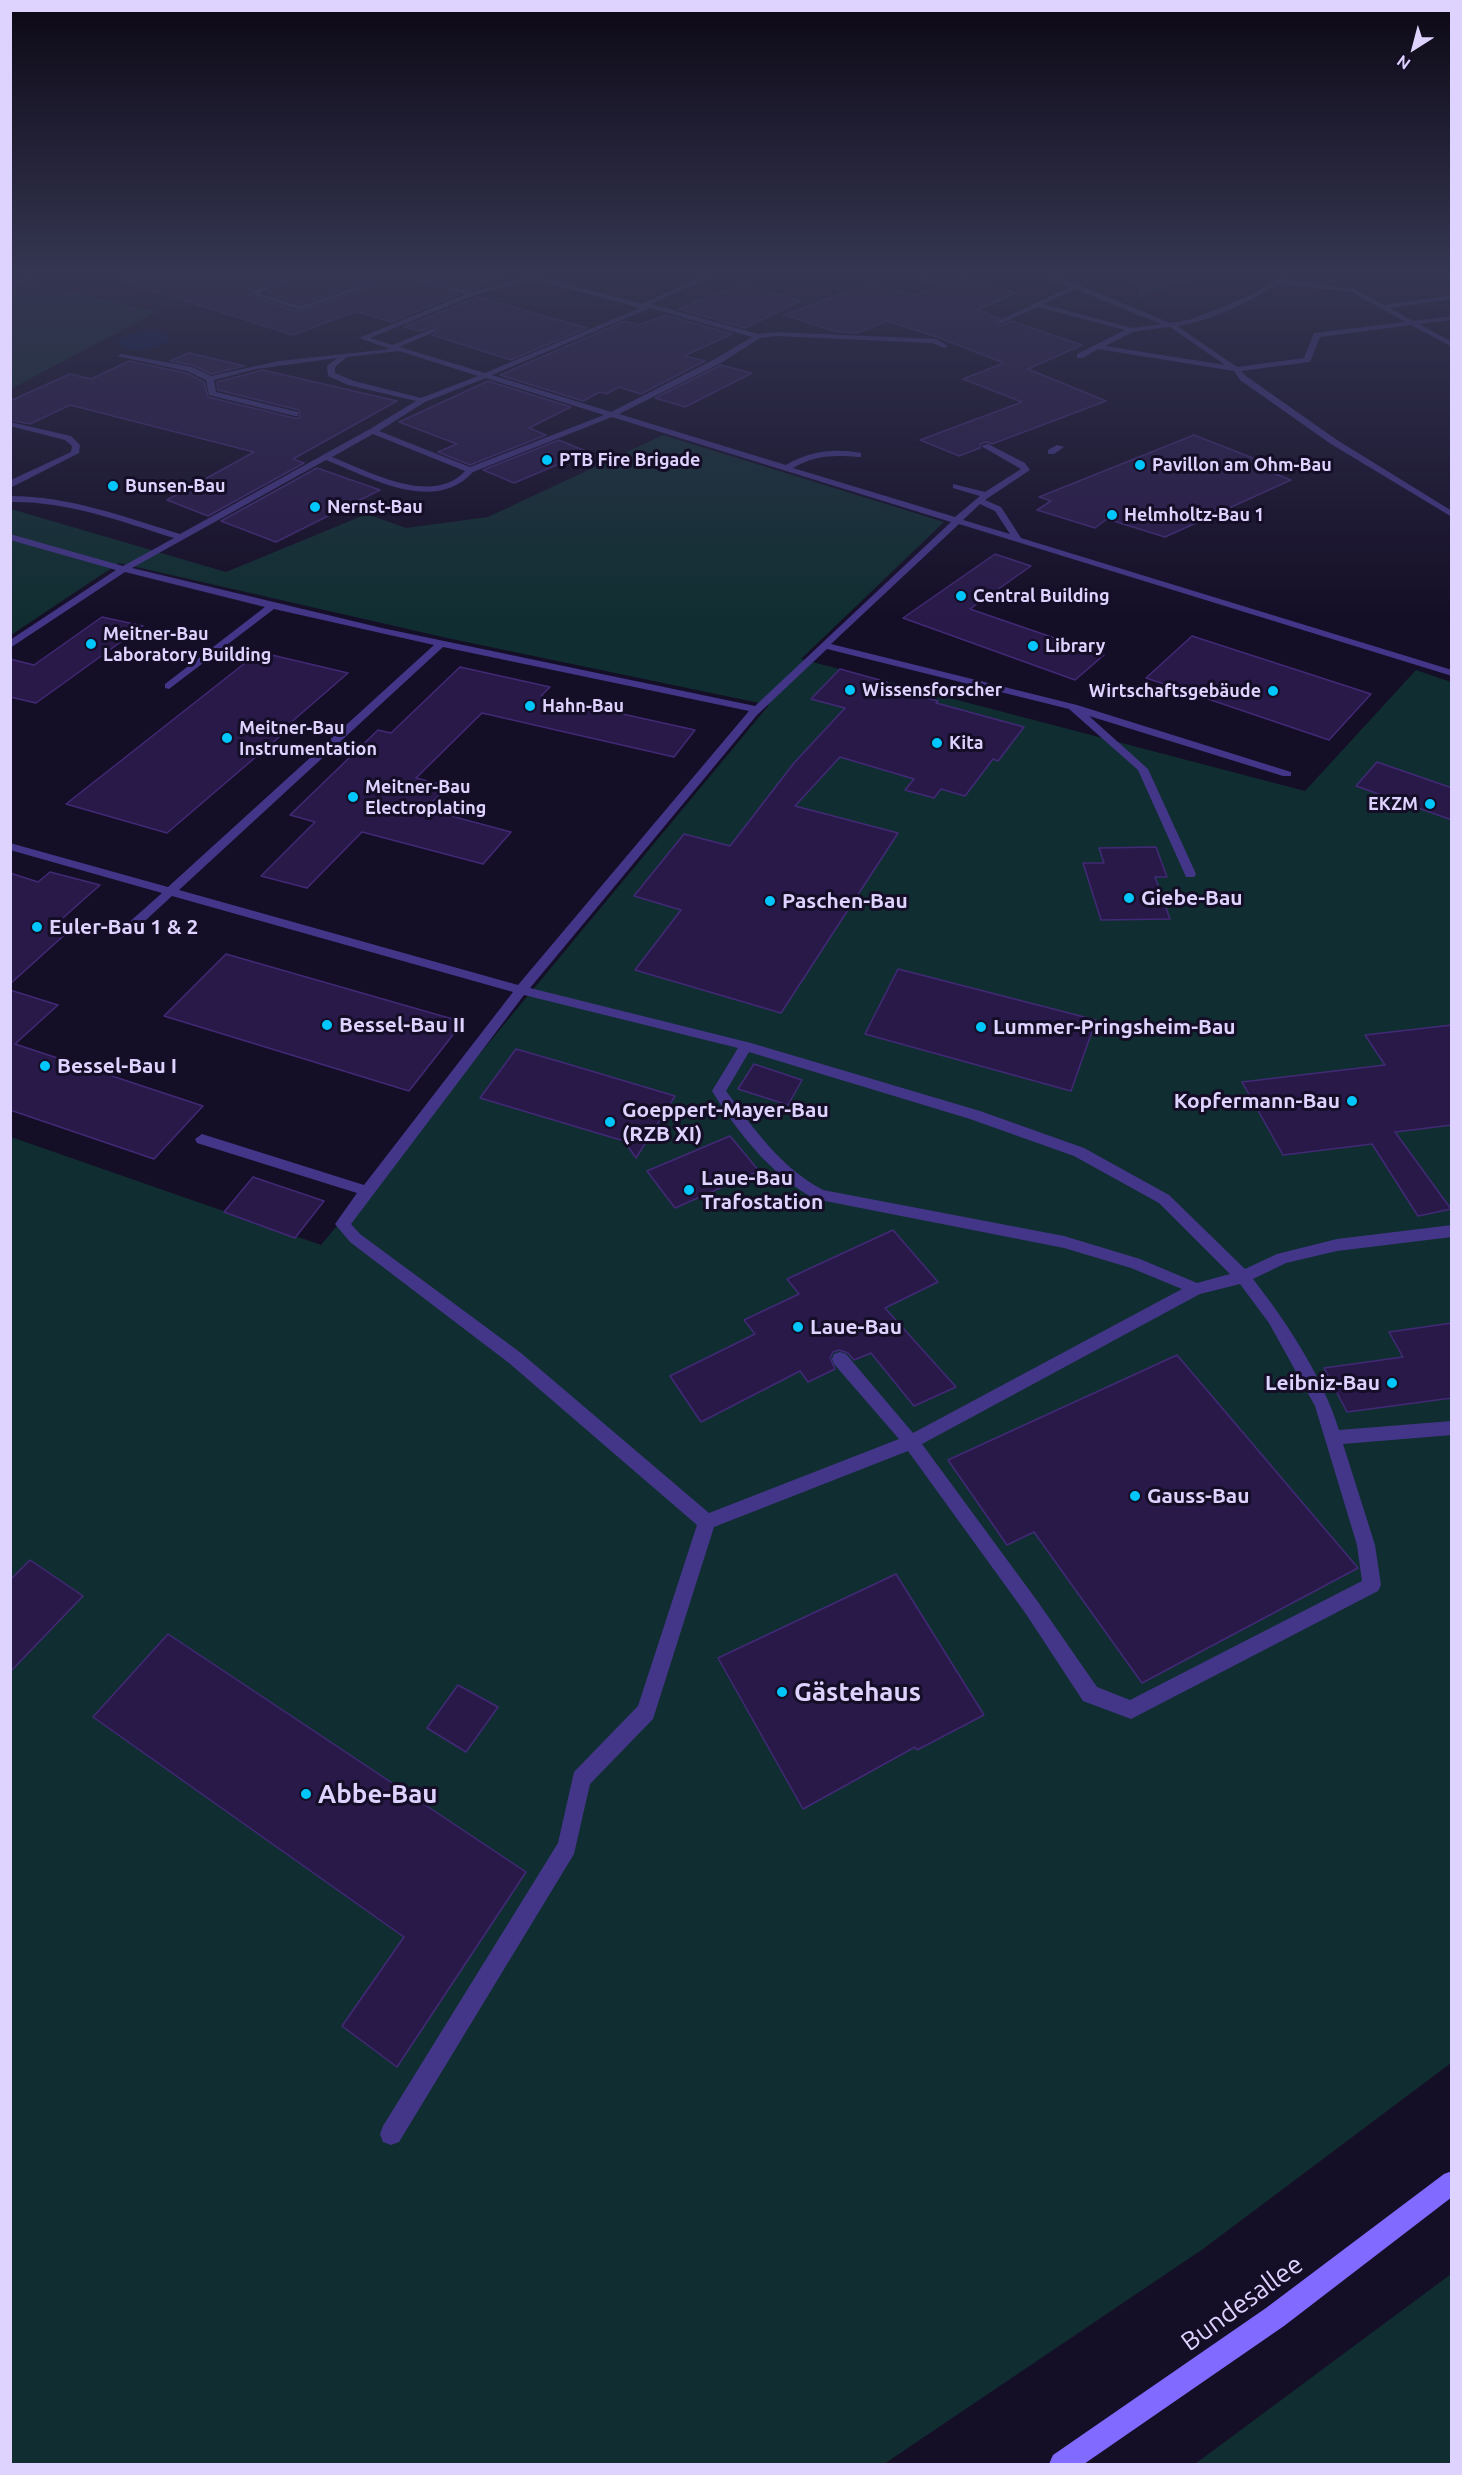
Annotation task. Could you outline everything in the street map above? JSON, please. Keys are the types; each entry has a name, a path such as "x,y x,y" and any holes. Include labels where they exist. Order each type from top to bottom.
{"main road":[{"name":"Bundesallee","path":"1062,2464 1275,2317 1452,2182"}],"street":[{"path":"212,390 212,393 295,414"},
{"path":"382,390 422,400"},
{"path":"10,645 122,570 373,431 422,400 447,390"},
{"path":"537,390 1452,673"},
{"path":"325,457 405,488 438,489 467,476 470,470 613,414 660,390"},
{"path":"1261,390 1334,442 1452,514"},
{"path":"10,424 68,438 76,445 75,453 10,486"},
{"path":"373,431 470,470"},
{"path":"707,1522 515,1358 355,1238 342,1224 521,990 756,709 826,646 956,521 983,498 1026,470 1022,465 985,447"},
{"path":"1051,452 1060,447"},
{"path":"787,468 807,456 846,452 858,455"},
{"path":"956,486 983,498 998,509 1019,541"},
{"path":"10,499 36,499 58,503 181,537"},
{"path":"10,537 122,570 441,643 756,709"},
{"path":"169,686 274,604"},
{"path":"130,928 441,643"},
{"path":"826,646 1072,707 1287,774"},
{"path":"1072,707 1143,769 1190,874"},
{"path":"10,846 521,990 746,1046 975,1115 1079,1152 1164,1199 1242,1277 1275,1319 1323,1405 1366,1545 1372,1586 1131,1710 1090,1694 1032,1608 910,1442 840,1359"},
{"path":"746,1046 719,1091 751,1134 783,1171 806,1188 820,1195 1064,1242 1135,1263 1196,1289"},
{"path":"202,1139 367,1191"},
{"path":"707,1522 910,1442 1196,1289 1242,1277 1282,1258 1337,1245 1452,1232"},
{"path":"1333,1438 1452,1428"},
{"path":"391,2134 567,1847 581,1779 646,1712 707,1522"}],"green space":[{"path":"663,435 944,522 801,659 1305,791 1416,670 1451,682 1451,2063 1203,2249 884,2464 11,2464 11,1137 321,1245 769,705 447,638 119,563 11,635 11,509 226,572 367,514 406,528 488,517"},
{"path":"1451,2274 1451,2464 1195,2464"}],"building":[{"path":"33,390 206,390 208,397 300,418 299,410 220,390 352,390 397,401 293,459 304,463 208,516 167,500 254,452 70,405 30,424 10,420 10,401"},
{"path":"467,390 518,390 571,407 529,428 546,435 470,465 438,452 457,444 399,422"},
{"path":"549,390 612,390 606,394 600,392 583,401"},
{"path":"630,390 648,390 641,394"},
{"path":"670,390 718,390 685,407 655,398"},
{"path":"992,390 1080,390 1106,401 992,444 987,442 980,444 980,448 959,456 920,440 1022,402"},
{"path":"1194,435 1281,469 1273,473 1291,480 1165,537 1107,519 1095,528 1037,510 1051,501 1039,497"},
{"name":"PTB Fire Brigade","path":"559,440 588,452 514,483 483,470"},
{"name":"Nernst-Bau","path":"317,468 380,490 276,542 221,521"},
{"path":"995,554 1031,566 970,609 1104,655 1075,680 903,618"},
{"name":"Meitner-Bau Laboratory Building","path":"102,617 143,626 36,703 10,697 10,659 34,665"},
{"name":"Wirtschaftsgebäude","path":"1192,636 1371,694 1329,740 1146,678"},
{"name":"Meitner-Bau Instrumentation","path":"259,652 348,673 288,725 292,726 167,833 66,804"},
{"path":"460,667 550,687 541,696 695,730 674,757 482,713 416,778 448,786 425,809 511,832 483,864 362,832 307,888 261,876 315,822 290,815 378,730 391,733"},
{"path":"840,669 887,682 883,687 1024,727 998,761 993,759 965,796 941,789 934,798 905,790 914,779 840,757 795,806 898,833 781,1013 635,970 681,910 634,896 684,834 730,846 794,763 845,708 811,699"},
{"name":"EKZM","path":"1377,762 1452,788 1452,820 1356,786"},
{"name":"Giebe-Bau","path":"1156,847 1167,877 1155,877 1170,919 1101,920 1083,863 1104,863 1099,848"},
{"name":"Euler-Bau 1 & 2","path":"50,872 100,885 55,925 70,930 10,984 10,873 38,882"},
{"name":"Bessel-Bau II","path":"226,954 463,1022 409,1091 164,1016"},
{"name":"Lummer-Pringsheim-Bau","path":"898,969 1096,1020 1071,1091 865,1034"},
{"name":"Bessel-Bau I","path":"10,990 58,1005 15,1044 203,1106 154,1159 10,1110"},
{"name":"Kopfermann-Bau","path":"1452,1025 1452,1125 1395,1132 1451,1209 1418,1216 1372,1144 1283,1155 1242,1082 1385,1065 1365,1035"},
{"name":"Goeppert-Mayer-Bau (RZB XI)","path":"516,1049 675,1096 636,1158 624,1141 480,1098"},
{"path":"754,1064 802,1080 788,1105 738,1089"},
{"name":"Laue-Bau Trafostation","path":"730,1136 759,1171 675,1208 647,1171"},
{"path":"253,1177 324,1201 295,1238 224,1212"},
{"name":"Laue-Bau","path":"893,1230 938,1282 885,1308 956,1387 914,1406 871,1353 854,1360 848,1353 839,1350 833,1352 830,1358 835,1369 808,1382 800,1371 701,1422 670,1376 755,1334 744,1320 799,1294 787,1279"},
{"name":"Leibniz-Bau","path":"1452,1323 1452,1398 1347,1412 1324,1368 1403,1357 1389,1332"},
{"name":"Gauss-Bau","path":"1177,1355 1358,1568 1142,1683 1034,1532 1007,1545 948,1460"},
{"path":"30,1560 83,1596 10,1672 10,1580"},
{"name":"Gästehaus","path":"896,1574 984,1715 917,1750 915,1747 803,1809 718,1658"},
{"name":"Abbe-Bau","path":"168,1634 526,1872 397,2067 342,2026 404,1937 93,1717"},
{"path":"458,1685 498,1707 466,1752 427,1728"}],"place":[{"name":"PTB Fire Brigade","path":"547,460"},
{"name":"Pavillon am Ohm-Bau","path":"1140,465"},
{"name":"Bunsen-Bau","path":"113,486"},
{"name":"Nernst-Bau","path":"315,507"},
{"name":"Helmholtz-Bau 1","path":"1112,515"},
{"name":"Central Building","path":"961,596"},
{"name":"Meitner-Bau Laboratory Building","path":"91,644"},
{"name":"Library","path":"1033,646"},
{"name":"Wissensforscher","path":"850,690"},
{"name":"Wirtschaftsgebäude","path":"1273,691"},
{"name":"Hahn-Bau","path":"530,706"},
{"name":"Meitner-Bau Instrumentation","path":"227,738"},
{"name":"Kita","path":"937,743"},
{"name":"Meitner-Bau Electroplating","path":"353,797"},
{"name":"EKZM","path":"1430,804"},
{"name":"Giebe-Bau","path":"1129,898"},
{"name":"Paschen-Bau","path":"770,901"},
{"name":"Euler-Bau 1 & 2","path":"37,927"},
{"name":"Bessel-Bau II","path":"327,1025"},
{"name":"Lummer-Pringsheim-Bau","path":"981,1027"},
{"name":"Bessel-Bau I","path":"45,1066"},
{"name":"Kopfermann-Bau","path":"1352,1101"},
{"name":"Goeppert-Mayer-Bau (RZB XI)","path":"610,1122"},
{"name":"Laue-Bau Trafostation","path":"689,1190"},
{"name":"Laue-Bau","path":"798,1327"},
{"name":"Leibniz-Bau","path":"1392,1383"},
{"name":"Gauss-Bau","path":"1135,1496"},
{"name":"Gästehaus","path":"782,1692"},
{"name":"Abbe-Bau","path":"306,1794"}]}
